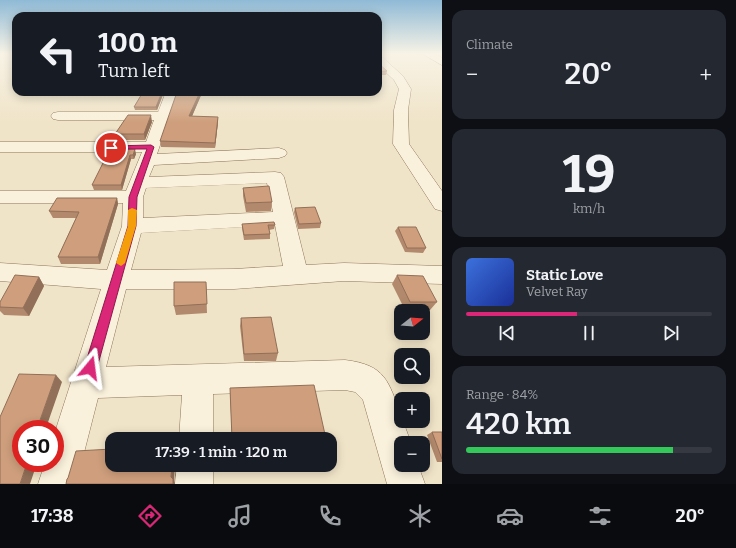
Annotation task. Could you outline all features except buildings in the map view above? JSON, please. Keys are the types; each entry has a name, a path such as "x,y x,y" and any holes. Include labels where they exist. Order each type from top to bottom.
{"street":[{"path":"397,77 405,89 401,110 401,144 442,205"},
{"path":"57,484 115,280 132,226 135,190 170,96"},
{"path":"58,116 163,116"},
{"path":"0,148 148,154 279,153"},
{"path":"0,197 135,190 276,177 297,275"},
{"path":"132,226 284,218"},
{"path":"0,272 115,280 234,279 344,272 442,275"},
{"path":"86,383 345,375 358,377 372,384 377,395 406,484"},
{"path":"196,432 198,379"},
{"path":"194,484 195,472"}],"slow traffic":[{"path":"121,263 132,226 132,210"}],"route":[{"path":"90,368 132,226 133,197 151,147 111,148"}]}
